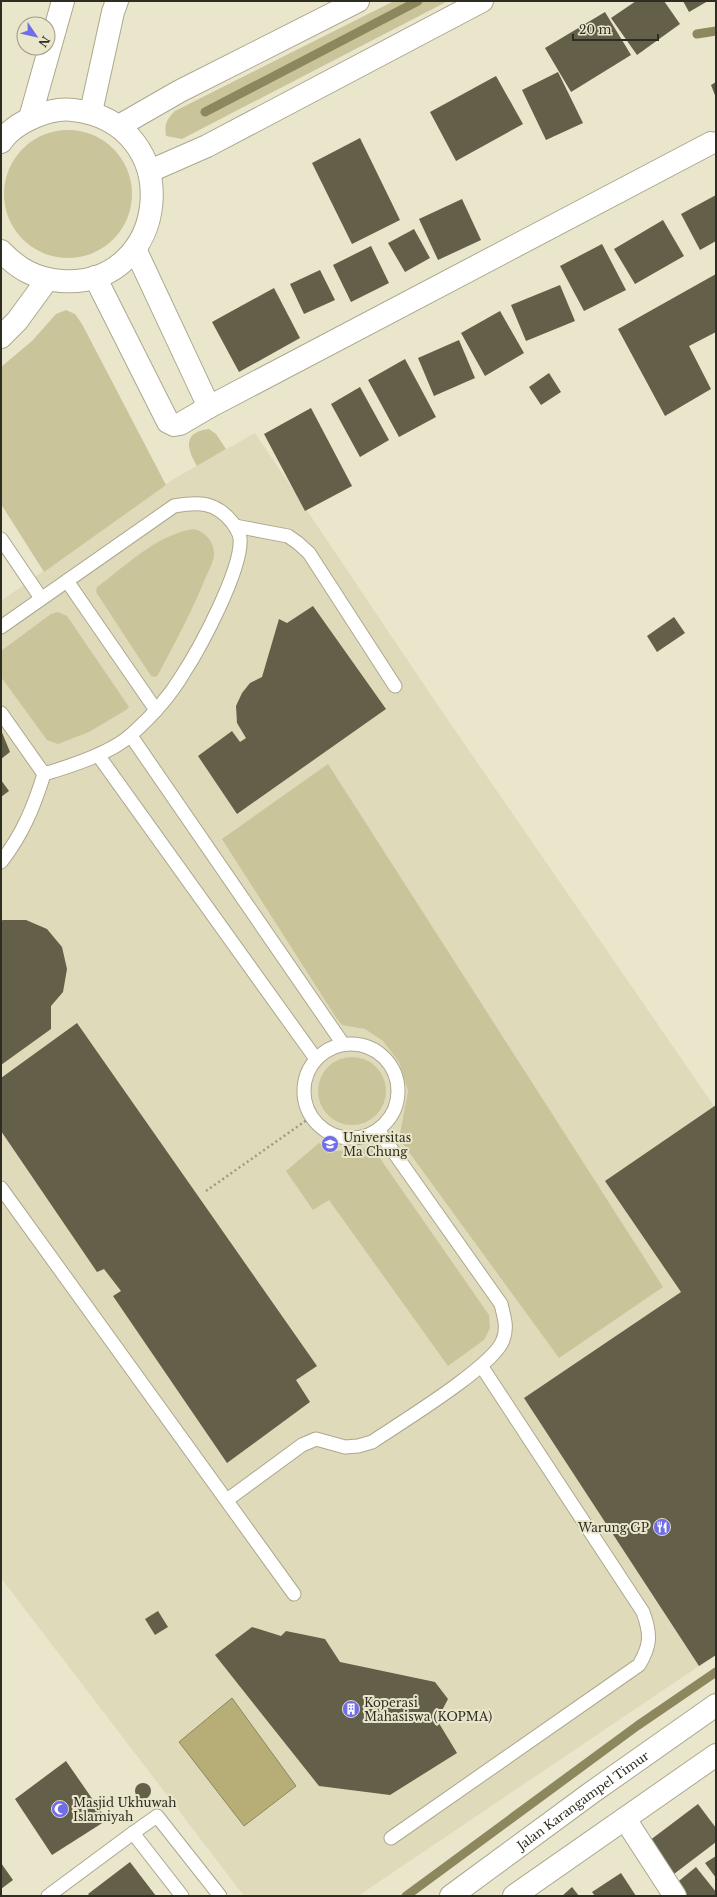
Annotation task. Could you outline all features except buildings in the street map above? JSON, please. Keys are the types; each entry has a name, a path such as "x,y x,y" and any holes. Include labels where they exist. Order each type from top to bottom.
{"street":[{"path":"30,118 63,1"},
{"path":"91,112 113,12 117,1"},
{"path":"119,126 180,91 358,1"},
{"path":"150,172 207,146 482,1"},
{"path":"1,142 4,137 30,118 50,111 70,109 91,112 119,126 139,148 150,172 153,198 148,225 135,249 123,261 110,270 95,277 71,282 46,280 28,273 11,262 1,251"},
{"path":"95,277 168,422 174,425 180,424 209,407 711,143"},
{"path":"135,249 209,407"},
{"path":"1,337 17,321 46,280"},
{"name":"Jalan Karangampel Timur","path":"451,1896 591,1793 716,1705"},
{"path":"522,1894 716,1755"},
{"path":"626,1819 676,1896"}],"lane":[{"path":"1,627 174,506 193,503 210,505 226,515 235,526 240,538 237,558 231,580 215,616 183,675 156,710 131,736 98,755 44,774"},
{"path":"235,526 288,536 309,553 395,686"},
{"path":"1,539 41,598"},
{"path":"67,581 156,710"},
{"path":"1,713 44,774"},
{"path":"131,736 343,1044"},
{"path":"98,755 316,1059"},
{"path":"1,862 16,843 35,804 44,774"},
{"path":"343,1044 356,1044 374,1050 389,1062 395,1073 398,1085 398,1098 388,1121 378,1130 367,1136 355,1139 342,1138 330,1134 320,1127 306,1106 304,1094 304,1082 308,1070 316,1059 333,1047 343,1044"},
{"path":"227,1500 302,1445 316,1439 346,1447 358,1446 372,1442 482,1367 503,1341 506,1326 501,1304 378,1130"},
{"path":"1,1188 294,1594"},
{"path":"391,1838 639,1665 647,1652 649,1638 648,1626 643,1612 482,1367"},
{"path":"48,1896 156,1816 220,1896"},
{"path":"133,1833 182,1896"}],"path":[{"path":"206,1191 312,1117"}],"shaded area":[{"path":"394,1 448,1 182,139 166,136 165,128 167,122 175,111"},
{"path":"74,130 87,132 98,137 109,144 118,153 130,175 132,194 130,213 125,224 118,235 109,244 87,256 62,258 49,256 38,251 27,244 18,235 6,213 4,188 6,175 11,164 18,153 27,144 49,132"},
{"path":"66,310 75,314 82,324 166,485 44,572 1,504 1,367 32,341 56,314"},
{"path":"209,429 216,434 226,449 197,466 189,447 189,442 191,437 195,434"},
{"name":"Universitas Ma Chung","path":"255,433 437,704 714,1106 606,1181 681,1292 525,1398 699,1666 358,1896 244,1896 1,1578 1,601 172,480"},
{"path":"194,529 206,535 213,547 214,556 212,565 189,616 158,675 155,677 151,676 96,592 97,587 142,552 155,544 180,532"},
{"path":"58,612 67,616 129,707 89,732 58,744 47,740 1,677 1,651 51,614"},
{"path":"328,764 663,1287 559,1358 403,1144 400,1134 408,1091 399,1062 383,1041 365,1029 342,1025 337,1019 222,839"},
{"path":"345,1057 359,1057 371,1063 380,1072 386,1084 384,1104 376,1115 365,1123 359,1125 345,1125 339,1123 328,1115 320,1104 318,1098 318,1084 320,1078 328,1067 339,1059"},
{"path":"319,1143 336,1151 370,1148 377,1154 489,1315 490,1328 484,1340 448,1366 329,1200 313,1210 286,1171"},
{"path":"232,1698 296,1786 244,1826 179,1742"}],"waterway":[{"path":"205,112 418,1"},
{"path":"697,34 716,31"},
{"path":"406,1896 637,1726 716,1672"}],"place":[{"name":"Universitas Ma Chung","path":"330,1144"},
{"name":"Warung GP","path":"662,1527"},
{"name":"Koperasi Mahasiswa (KOPMA)","path":"351,1709"},
{"name":"Masjid Ukhuwah Islamiyah","path":"60,1809"}]}
